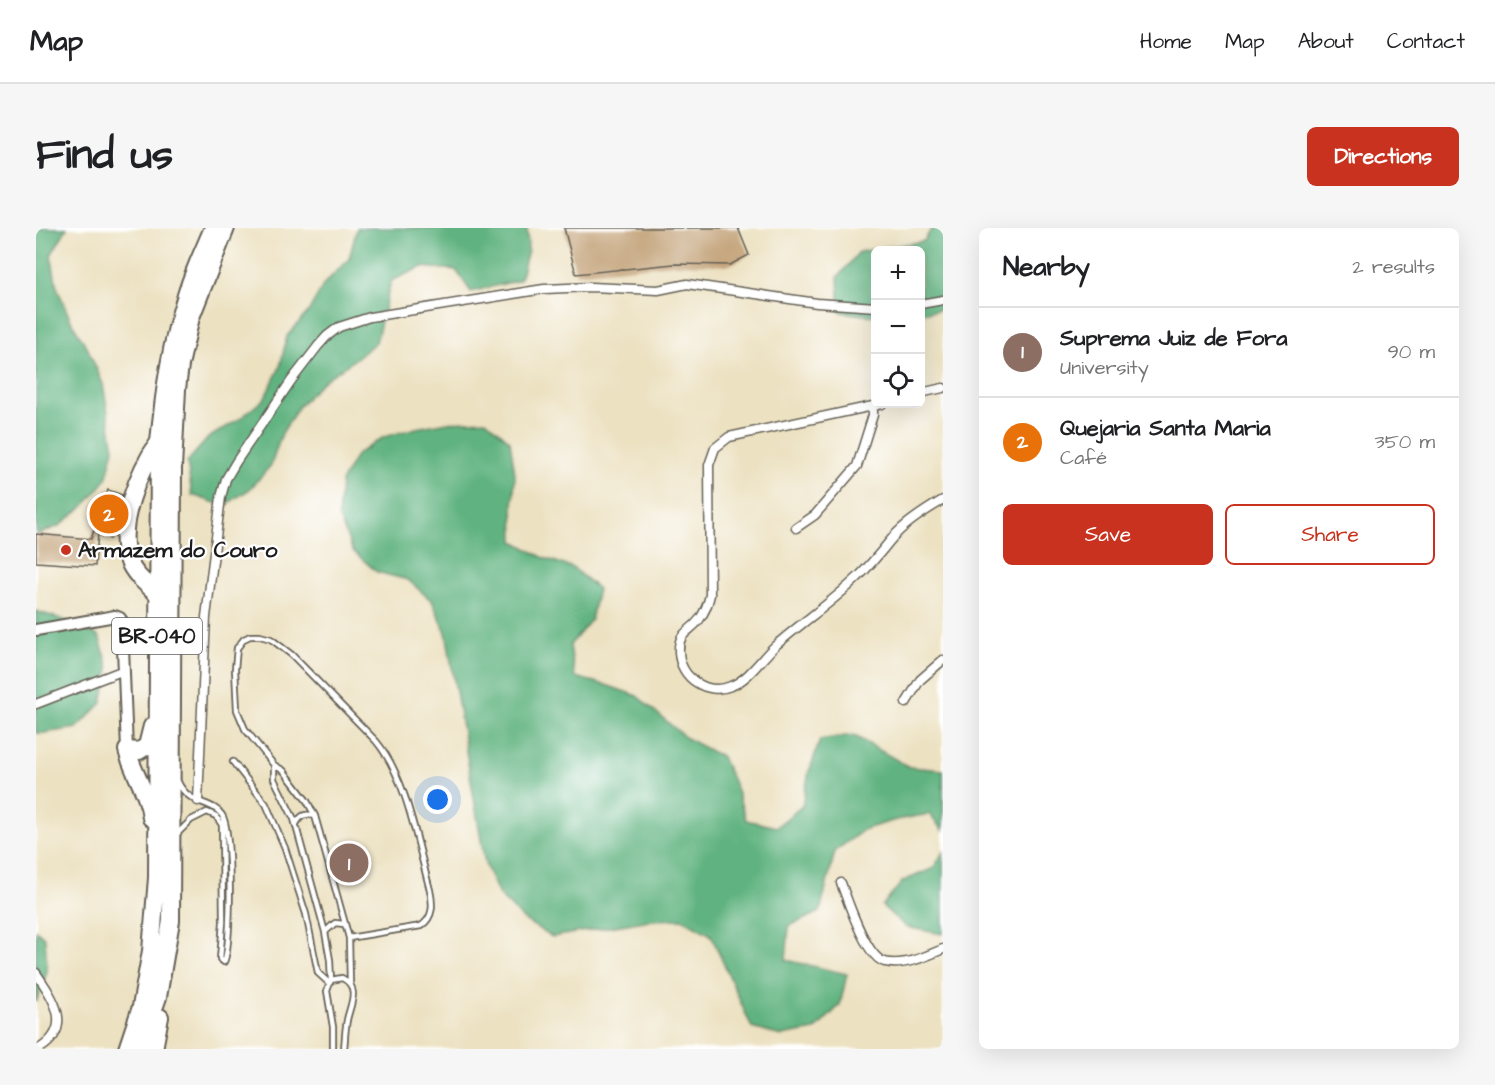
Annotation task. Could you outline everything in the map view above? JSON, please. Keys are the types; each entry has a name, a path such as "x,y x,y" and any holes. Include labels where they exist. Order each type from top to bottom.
{"highway":[{"name":"BR-040","path":"127,1049 141,1007 151,951 157,878 159,442 164,393 171,351 187,291 213,228"},
{"name":"BR-040","path":"140,1049 158,997 171,921 173,468 177,389 191,317 226,228"},
{"path":"158,594 137,574 128,558 126,524 132,499 144,467 159,442"},
{"path":"157,665 149,740 144,749 127,750 150,808 157,878"},
{"path":"154,1049 164,995 166,951"}],"street":[{"path":"198,801 206,617 221,497 226,479 291,381 327,336 339,327 370,317 544,289 591,287 658,290 687,284 817,303 871,307"},
{"path":"925,303 943,300"},
{"path":"925,392 943,388"},
{"path":"871,406 729,437 716,448 709,465 710,595 703,614 683,633 680,639 679,653 685,672 695,682 714,689 740,682 775,647 851,584 902,529 920,514 943,500"},
{"path":"796,528 815,515 857,466 876,408"},
{"path":"36,630 118,617 122,622 127,750"},
{"path":"906,703 920,680 943,660"},
{"path":"36,704 124,670"},
{"path":"841,883 869,950 882,962 894,963 911,960 943,949"},
{"path":"36,973 56,1006 59,1023 53,1038 39,1049"}],"lane":[{"path":"344,1049 347,1018 353,1000 348,938 315,816 290,778 274,765 245,729 237,710 235,669 237,648 244,639 250,636 271,639 292,655 386,752 400,780 430,890 431,914 426,923 421,926 348,938"},
{"path":"170,755 181,789 188,796 220,813 225,819 229,912 226,959 223,962 220,959 223,922 223,834 220,820 207,812 206,806"},
{"path":"233,762 266,804 285,848 306,914 318,973 330,982"},
{"path":"274,765 274,779 296,824 325,932 330,960 330,982 327,992 333,1027 333,1049"},
{"path":"172,843 183,826 207,812"},
{"path":"296,824 303,815 315,816"},
{"path":"325,932 335,924 344,924"},
{"path":"330,982 342,978 350,983"}],"green space":[{"path":"36,228 67,228 51,255 57,287 70,319 88,349 103,384 114,449 106,480 85,505 59,526 36,535"},
{"path":"357,228 527,228 528,250 520,280 471,292 456,270 422,267 391,281 376,342 324,380 299,406 282,433 271,465 250,489 224,506 192,495 187,462 208,438 238,420 264,399 280,367 287,336 308,312 324,284 349,259"},
{"path":"932,228 943,228 943,309 925,312 925,246 894,246 924,241"},
{"path":"871,250 871,316 840,312 838,277 859,252"},
{"path":"486,420 510,441 515,474 514,541 542,557 573,568 598,589 591,620 570,645 575,677 637,696 686,738 722,757 736,788 746,820 776,827 802,806 809,772 820,740 853,735 909,767 943,770 943,831 929,814 865,829 835,851 820,912 789,926 786,960 847,974 840,1005 815,1030 782,1036 752,1028 711,935 683,919 650,920 552,937 524,920 499,895 485,864 446,632 432,601 408,580 377,572 353,551 338,516 341,482 357,454 384,437 416,428 448,422"},
{"path":"36,611 67,621 99,636 109,668 102,703 77,728 36,733"},
{"path":"943,852 943,934 906,927 882,906 903,881 934,868"},
{"path":"36,930 45,938 47,972 36,1002"}],"building":[{"path":"564,228 738,228 749,255 730,265 674,264 576,274"},
{"name":"Armazem do Couro","path":"108,490 122,495 110,539 98,534 95,566 36,562 36,534 91,539"}],"place":[{"name":"Quejaria Santa Maria","path":"109,514"},
{"name":"Armazem do Couro","path":"66,550"},
{"name":"Suprema Juiz de Fora","path":"349,863"}]}
